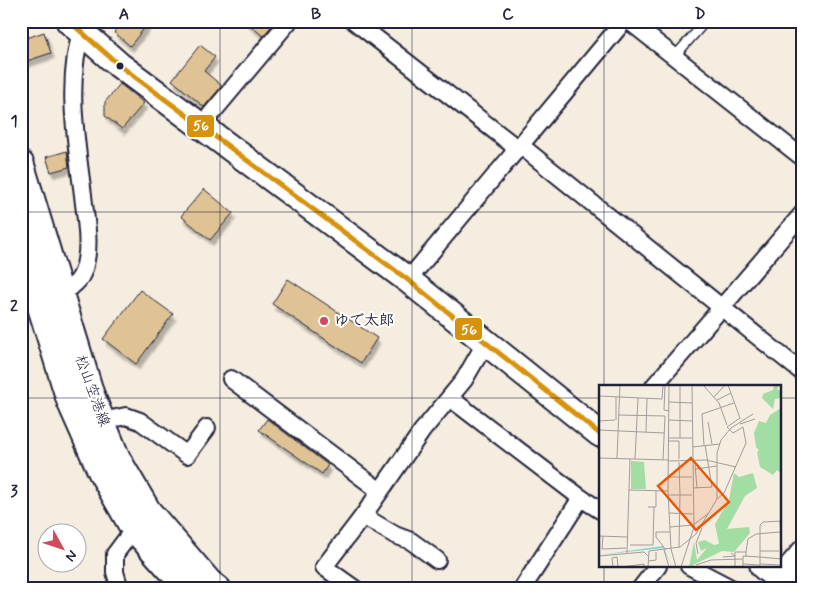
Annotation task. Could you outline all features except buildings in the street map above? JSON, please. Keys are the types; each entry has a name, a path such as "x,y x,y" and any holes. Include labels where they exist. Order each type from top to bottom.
{"main road":[{"path":"78,25 119,64 408,280 599,433"},
{"name":"松山空港線","path":"21,164 91,394 141,520 218,589"},
{"name":"松山空港線","path":"21,237 70,402 101,472 141,520 188,589"}],"street":[{"path":"201,126 290,21"},
{"path":"354,21 519,147 803,373"},
{"path":"408,280 624,21"},
{"path":"629,21 803,158"},
{"path":"60,294 75,285 82,273 86,259 87,236 74,128 74,62 78,25"},
{"path":"655,385 803,213"},
{"path":"355,589 324,567 363,516 422,432 464,380 486,342"},
{"path":"231,379 380,491"},
{"path":"450,398 581,498 599,509"},
{"path":"102,422 126,416 140,421 187,455 207,428"},
{"path":"522,589 581,498"},
{"path":"363,516 395,536 411,541 437,560"},
{"path":"120,589 115,572 115,554 141,520"},
{"path":"776,581 803,550"},
{"path":"640,589 656,568"},
{"path":"693,568 734,589"}],"lane":[{"path":"675,56 706,21"}],"transit line":[{"name":"56","path":"69,21 119,65 408,280 599,433"}],"place":[{"name":"ゆで太郎","path":"324,321"}]}
